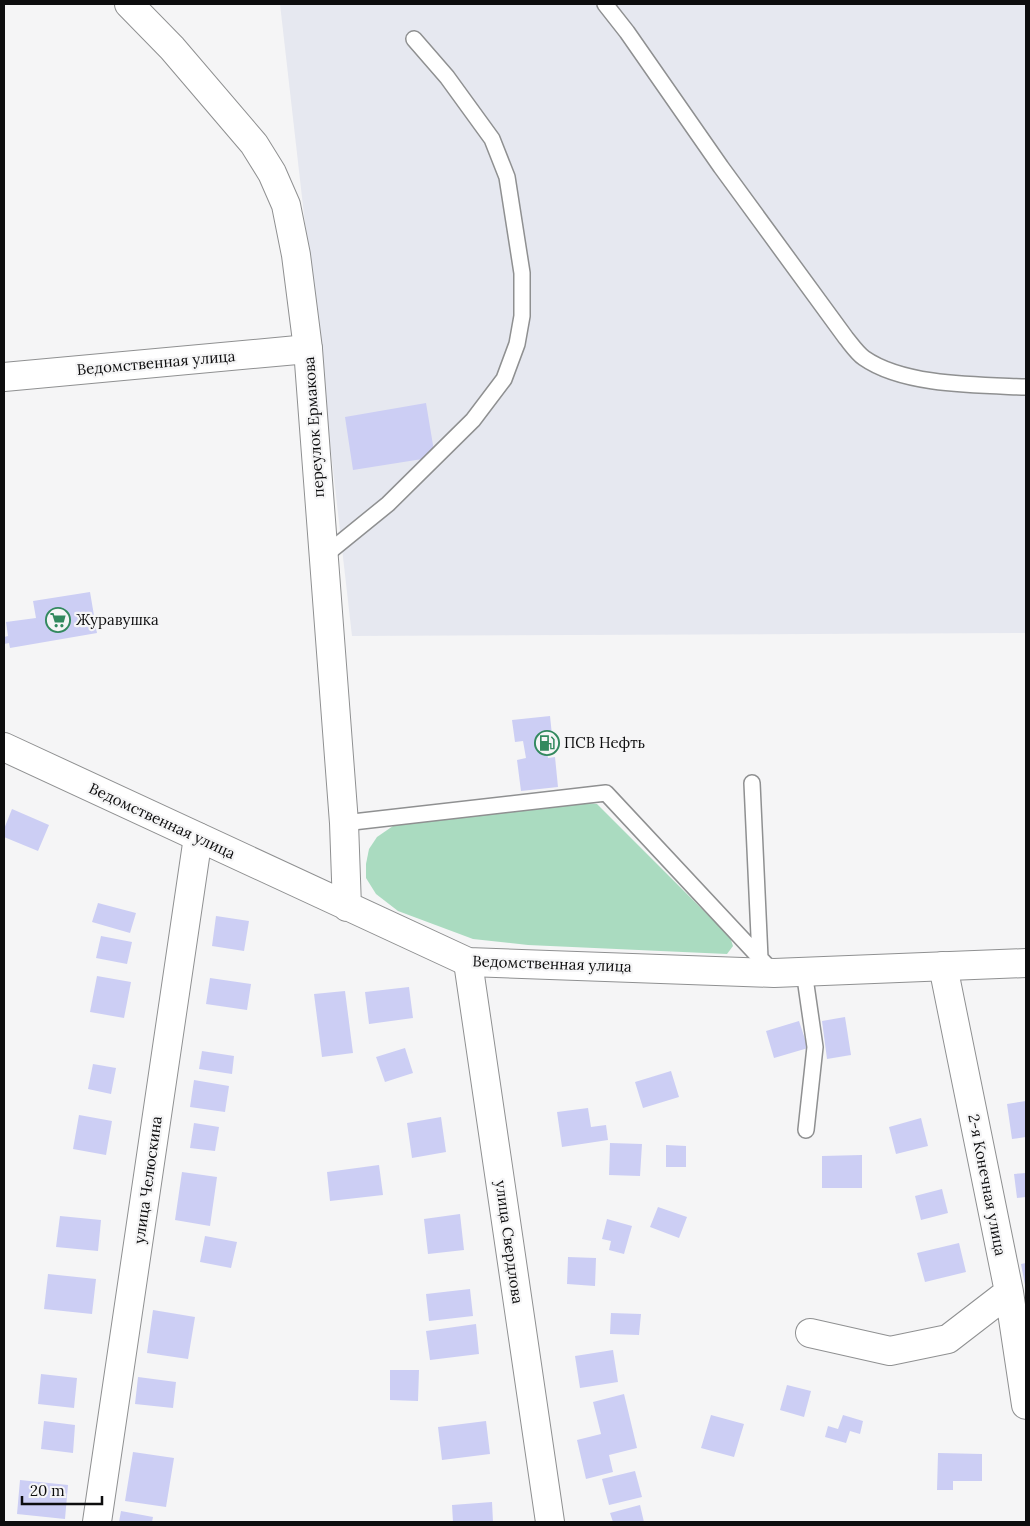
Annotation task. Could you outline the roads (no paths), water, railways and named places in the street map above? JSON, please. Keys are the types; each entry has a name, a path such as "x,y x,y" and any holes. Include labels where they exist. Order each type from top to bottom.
{"street":[{"name":"переулок Ермакова","path":"129,4 172,48 254,144 272,173 286,205 295,247 308,349 344,823 347,907"},
{"name":"Ведомственная улица","path":"4,377 308,349"},
{"name":"Ведомственная улица","path":"4,746 468,962 767,965 804,971 1026,963"},
{"name":"улица Челюскина","path":"97,1522 198,837"},
{"name":"улица Свердлова","path":"468,962 550,1522"},
{"name":"2-я Конечная улица","path":"943,966 1009,1292 1026,1405"},
{"path":"810,1333 890,1351 948,1339 1009,1292"}],"lane":[{"path":"605,4 834,322 862,357 888,371 942,383 1026,388"},
{"path":"324,556 388,504 473,420 504,379 517,344 522,316 522,273 508,177 492,139 447,77 414,38"},
{"path":"752,783 767,965"},
{"path":"344,823 606,793 767,965"},
{"path":"804,971 815,1047 806,1130"}],"place":[{"name":"Журавушка","path":"58,620"},
{"name":"ПСВ Нефть","path":"547,743"}]}
